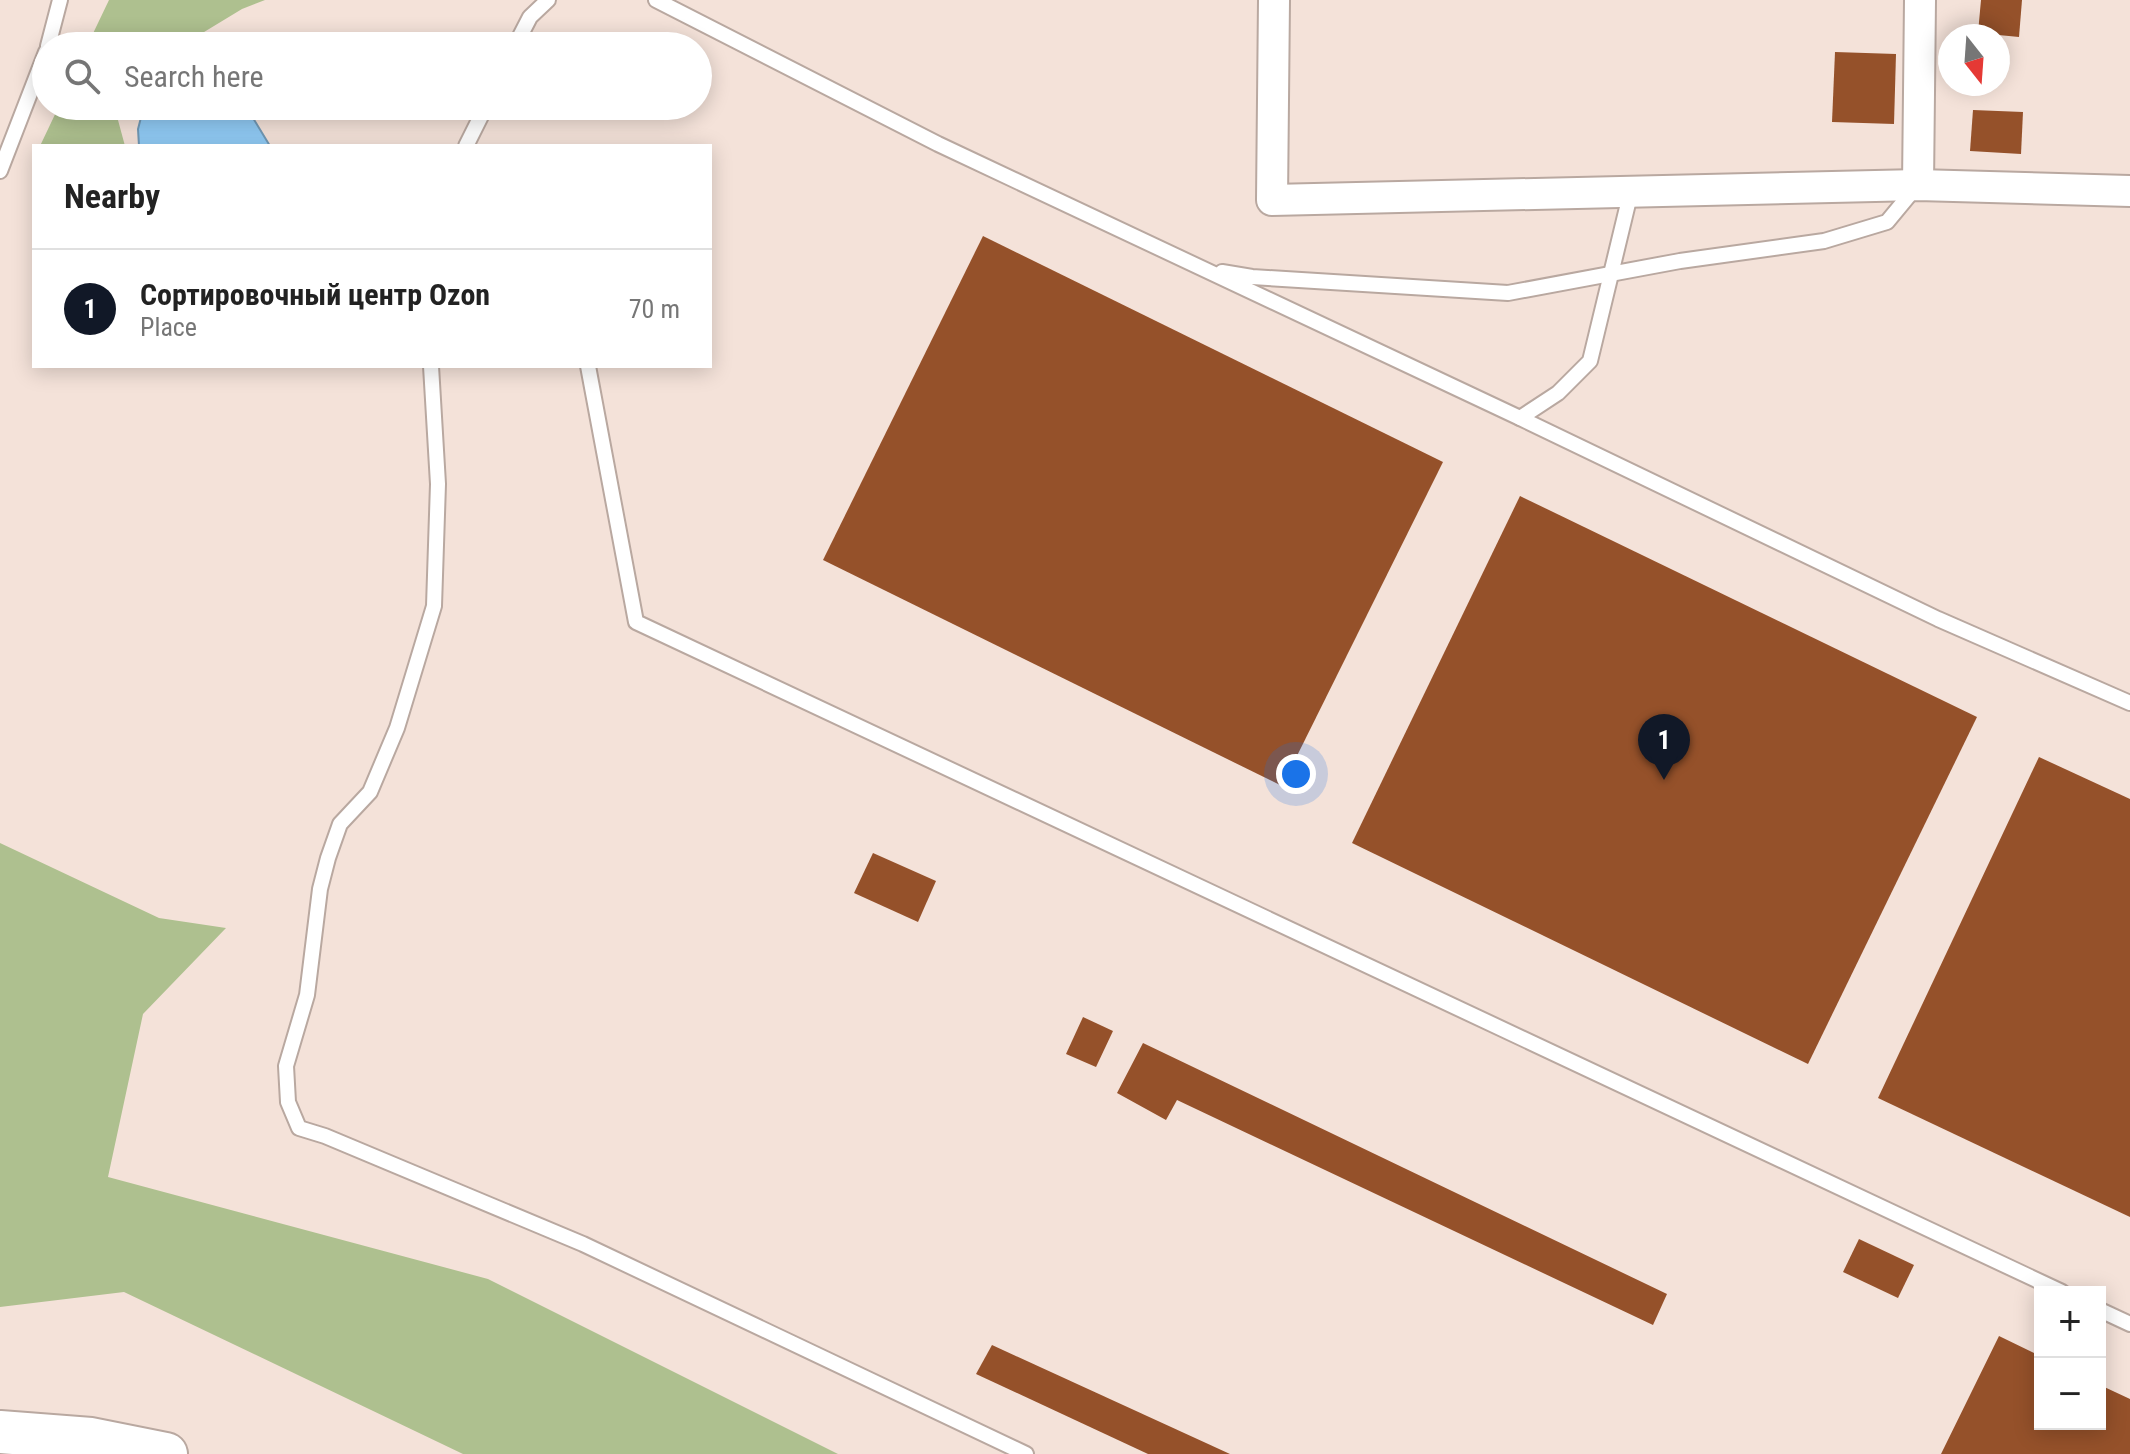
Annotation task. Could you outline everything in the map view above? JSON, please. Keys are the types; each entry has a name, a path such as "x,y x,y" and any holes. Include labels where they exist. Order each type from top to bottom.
{"main road":[{"path":"0,1432 166,1454"}],"street":[{"path":"1274,0 1272,200 1918,185 2130,191"},
{"path":"1918,185 1920,0"}],"lane":[{"path":"52,32 60,0"},
{"path":"522,32 530,17 548,0"},
{"path":"656,0 938,144 1938,619 2130,703"},
{"path":"0,171 32,88"},
{"path":"467,144 479,120"},
{"path":"1202,268 1252,277 1508,293 1680,261 1824,241 1887,222 1918,185"},
{"path":"1520,418 1558,393 1590,361 1631,191"},
{"path":"431,368 438,484 434,606 397,728 370,792 340,824 328,858 320,889 307,995 286,1066 288,1102 299,1128 325,1136 583,1244 1026,1454"},
{"path":"588,368 636,622 2049,1286"},
{"path":"2106,1313 2130,1324"}],"green space":[{"path":"109,0 265,0 242,9 204,32 94,32"},
{"path":"52,120 118,120 124,144 41,144"},
{"path":"0,843 159,918 226,928 143,1014 108,1177 488,1279 838,1454 463,1454 124,1292 0,1307"}],"water":[{"path":"140,120 254,120 269,144 139,144"}],"building":[{"path":"1981,0 2022,0 2019,37 2010,36 2010,24 1979,24"},
{"path":"1835,52 1896,54 1894,124 1832,122"},
{"path":"1973,110 2023,112 2021,154 1970,151"},
{"path":"983,236 1443,462 1282,786 823,560"},
{"path":"1520,496 1977,717 1808,1064 1352,843"},
{"path":"2039,757 2130,799 2130,1217 1878,1098"},
{"path":"873,853 936,881 918,922 854,893"},
{"path":"1083,1017 1113,1031 1096,1067 1066,1054"},
{"path":"1143,1043 1667,1294 1653,1325 1177,1100 1166,1120 1117,1093"},
{"path":"1859,1239 1914,1265 1898,1298 1843,1272"},
{"path":"1999,1336 2034,1353 2034,1430 2106,1430 2106,1388 2130,1399 2130,1454 1941,1454"},
{"path":"992,1345 1230,1454 1148,1454 976,1374"}],"place":[{"name":"Сортировочный центр Ozon","path":"1664,780"}]}
